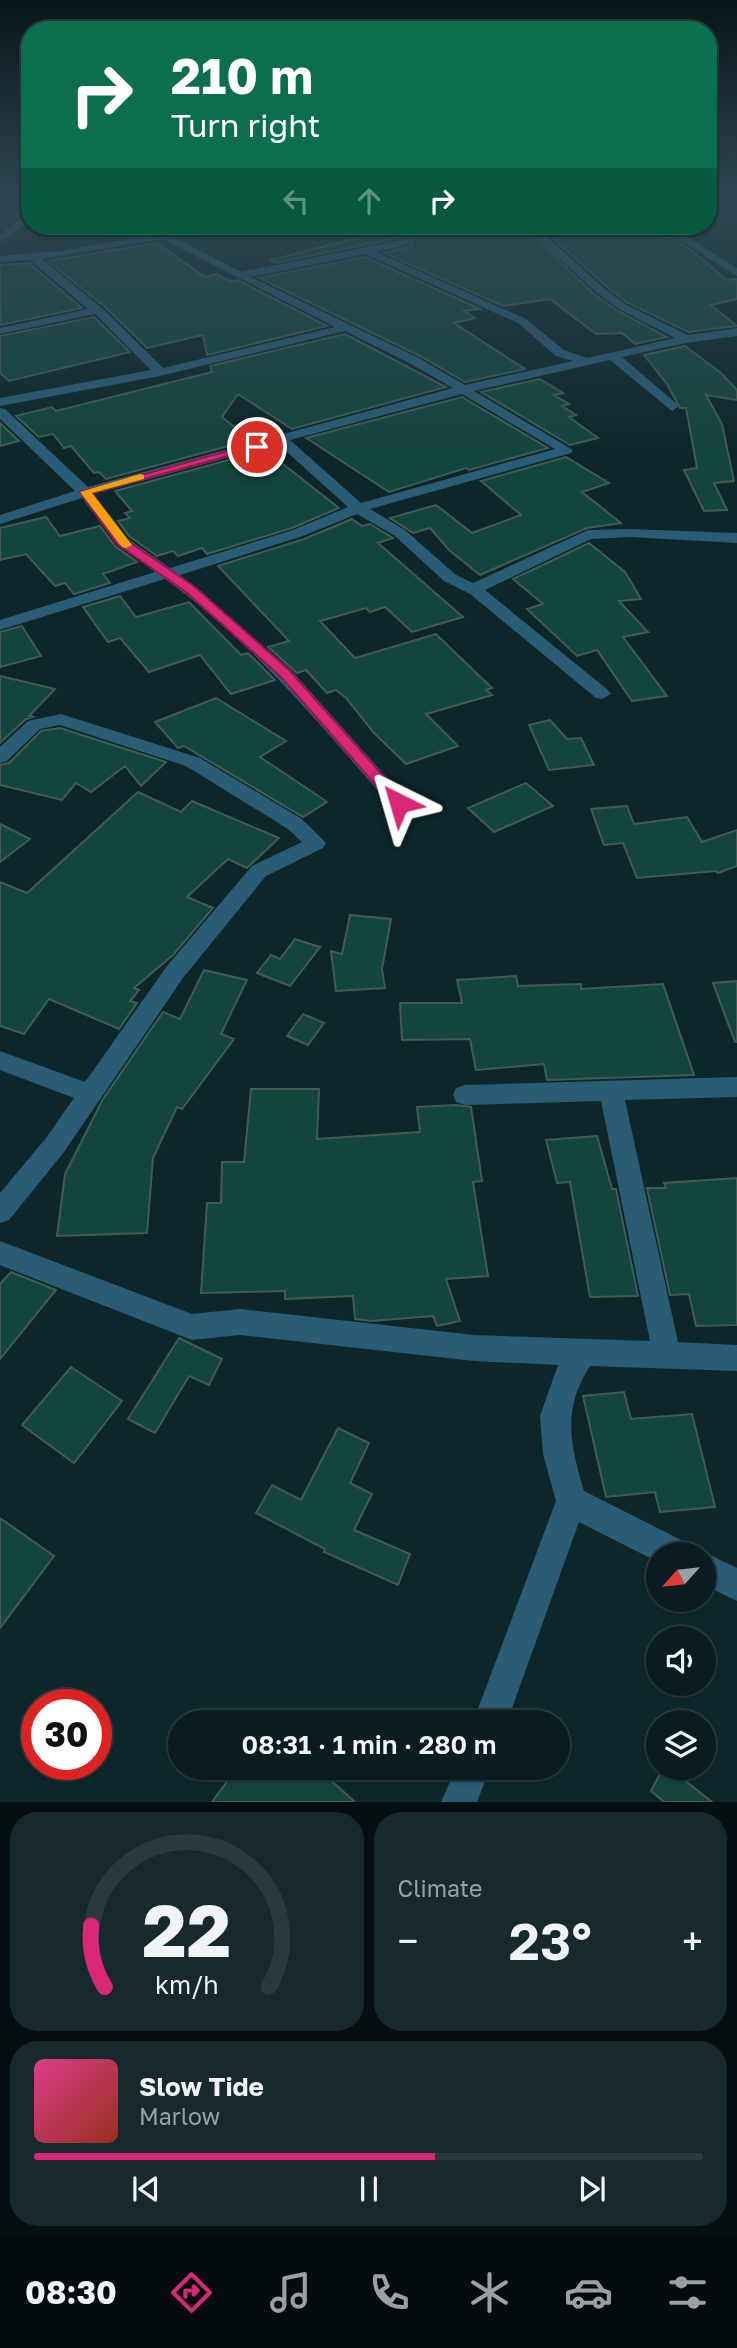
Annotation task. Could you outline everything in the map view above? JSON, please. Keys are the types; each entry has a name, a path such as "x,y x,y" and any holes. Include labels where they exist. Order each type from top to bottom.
{"street":[{"path":"64,282 98,310 160,372"},
{"path":"0,625 298,533 358,508 566,450 415,361 254,282"},
{"path":"435,282 522,321 560,353 587,362"},
{"path":"592,282 624,307 686,339"},
{"path":"0,331 98,310"},
{"path":"0,402 160,372 345,328"},
{"path":"0,520 85,492 465,389 686,339 737,332"},
{"path":"612,355 672,407"},
{"path":"0,412 85,492 121,541 201,598 285,674 399,803"},
{"path":"282,440 358,508 400,533 450,578 476,591 602,694"},
{"path":"476,591 477,588 588,536 630,533 737,538"},
{"path":"0,757 34,725 61,719 193,762 295,824 316,843 259,871 175,972 55,1145 0,1212"},
{"path":"0,1060 90,1094"},
{"path":"466,1095 737,1087"},
{"path":"611,1090 667,1355"},
{"path":"0,1252 192,1327 240,1322 474,1348 737,1359"},
{"path":"494,1710 571,1501 558,1454 555,1416 566,1377 582,1353"},
{"path":"571,1501 652,1542"},
{"path":"716,1574 737,1585"},
{"path":"459,1802 468,1780"}],"building":[{"path":"0,282 51,282 82,308 0,325"},
{"path":"74,282 242,282 327,326 207,355 203,335 147,348 104,306"},
{"path":"267,282 420,282 480,309 464,311 475,318 454,323 525,369 465,382 420,356"},
{"path":"449,282 581,282 618,311 667,337 635,344 622,333 596,334 550,299 503,306"},
{"path":"602,282 737,282 737,299 711,305 737,326 688,332 628,303"},
{"path":"94,317 130,352 9,381 0,373 0,336"},
{"path":"345,334 446,387 292,429 238,394 222,417 251,440 106,479 99,472 94,473 71,446 64,448 53,434 39,437 16,416 52,407 56,411 212,372 210,366"},
{"path":"685,346 721,373 737,390 737,400 706,395 722,424 734,481 714,483 727,510 704,511 684,470 697,468 686,408 680,408 667,384 644,355"},
{"path":"540,379 563,393 554,395 569,404 562,406 576,415 569,417 598,438 570,445 481,392"},
{"path":"462,397 548,448 469,470 466,468 389,492 306,438"},
{"path":"0,423 19,441 0,446"},
{"path":"265,450 339,508 292,528 207,554 202,548 178,556 173,551 157,556 129,536 118,521 130,518 125,513 132,511 115,491"},
{"path":"566,457 609,483 582,492 621,523 587,528 480,575 449,550 430,528 413,533 390,518 436,505 472,533 521,515 481,481"},
{"path":"46,517 60,536 100,526 115,546 137,562 103,574 110,583 74,594 65,583 55,586 26,554 0,560 0,528"},
{"path":"352,519 362,526 370,524 393,538 378,543 463,617 412,632 385,607 370,612 366,608 320,621 355,658 436,634 492,688 486,690 492,695 426,714 458,746 406,764 374,733 346,698 336,690 327,693 306,670 297,673 268,647 289,641 218,566 304,539"},
{"path":"589,543 625,572 641,599 619,601 648,632 623,637 667,696 632,701 597,650 577,656 527,609 543,604 513,579"},
{"path":"120,596 136,617 189,602 241,655 248,653 275,680 231,694 200,655 149,672 120,638 108,642 83,607"},
{"path":"22,626 41,656 0,667 0,632"},
{"path":"0,676 55,689 29,716 33,717 26,719 0,743"},
{"path":"216,698 286,741 260,757 327,802 303,817 184,746 178,748 155,722"},
{"path":"550,720 567,739 581,738 594,765 549,770 529,725"},
{"path":"60,728 166,762 141,786 125,766 91,792 76,783 62,800 0,785 0,765 9,763 41,731"},
{"path":"526,783 553,806 494,832 468,808"},
{"path":"138,792 181,812 192,801 279,838 247,868 228,859 187,897 213,908 173,955 134,988 139,990 130,1001 137,1003 119,1029 49,999 24,1034 0,1026 0,882 27,893"},
{"path":"627,806 634,824 687,817 702,842 737,830 737,866 718,873 716,871 637,878 623,843 604,845 591,809"},
{"path":"0,824 30,839 0,862"},
{"path":"350,915 391,919 382,969 385,988 336,991 331,951 342,954"},
{"path":"295,939 320,947 290,986 257,973 271,955 280,959"},
{"path":"204,970 247,980 221,1034 234,1039 182,1109 177,1107 153,1158 147,1233 57,1236 65,1174 103,1099 163,1012 180,1019"},
{"path":"516,976 518,986 581,984 581,989 663,984 694,1075 547,1080 544,1064 476,1070 470,1039 402,1040 400,1003 462,1003 457,980"},
{"path":"737,981 737,1042 735,1042 713,983"},
{"path":"303,1014 324,1023 308,1045 287,1036"},
{"path":"251,1089 319,1089 317,1139 420,1132 417,1107 471,1107 482,1181 473,1182 488,1276 446,1279 460,1321 437,1326 433,1316 371,1321 355,1319 353,1296 285,1299 285,1291 201,1293 207,1203 221,1203 222,1162 244,1162"},
{"path":"597,1136 612,1189 616,1189 638,1296 590,1297 570,1182 557,1183 546,1140"},
{"path":"737,1178 737,1325 696,1326 689,1294 670,1295 647,1188 666,1188 664,1183"},
{"path":"11,1272 56,1290 0,1359 0,1284"},
{"path":"179,1338 222,1359 209,1385 189,1376 155,1433 128,1419"},
{"path":"71,1367 122,1401 74,1463 22,1425"},
{"path":"624,1392 631,1419 692,1414 715,1507 660,1512 655,1492 606,1497 583,1396"},
{"path":"338,1428 369,1443 350,1483 372,1494 354,1530 410,1554 398,1585 324,1552 325,1549 256,1513 272,1485 301,1500"},
{"path":"0,1518 54,1556 0,1628"},
{"path":"228,1780 330,1780 355,1802 212,1802"},
{"path":"657,1780 684,1780 712,1802 664,1802 651,1791"}],"slow traffic":[{"path":"126,545 85,492 140,477"}],"route":[{"path":"257,447 85,492 121,541 191,590 285,674 399,803"}]}
